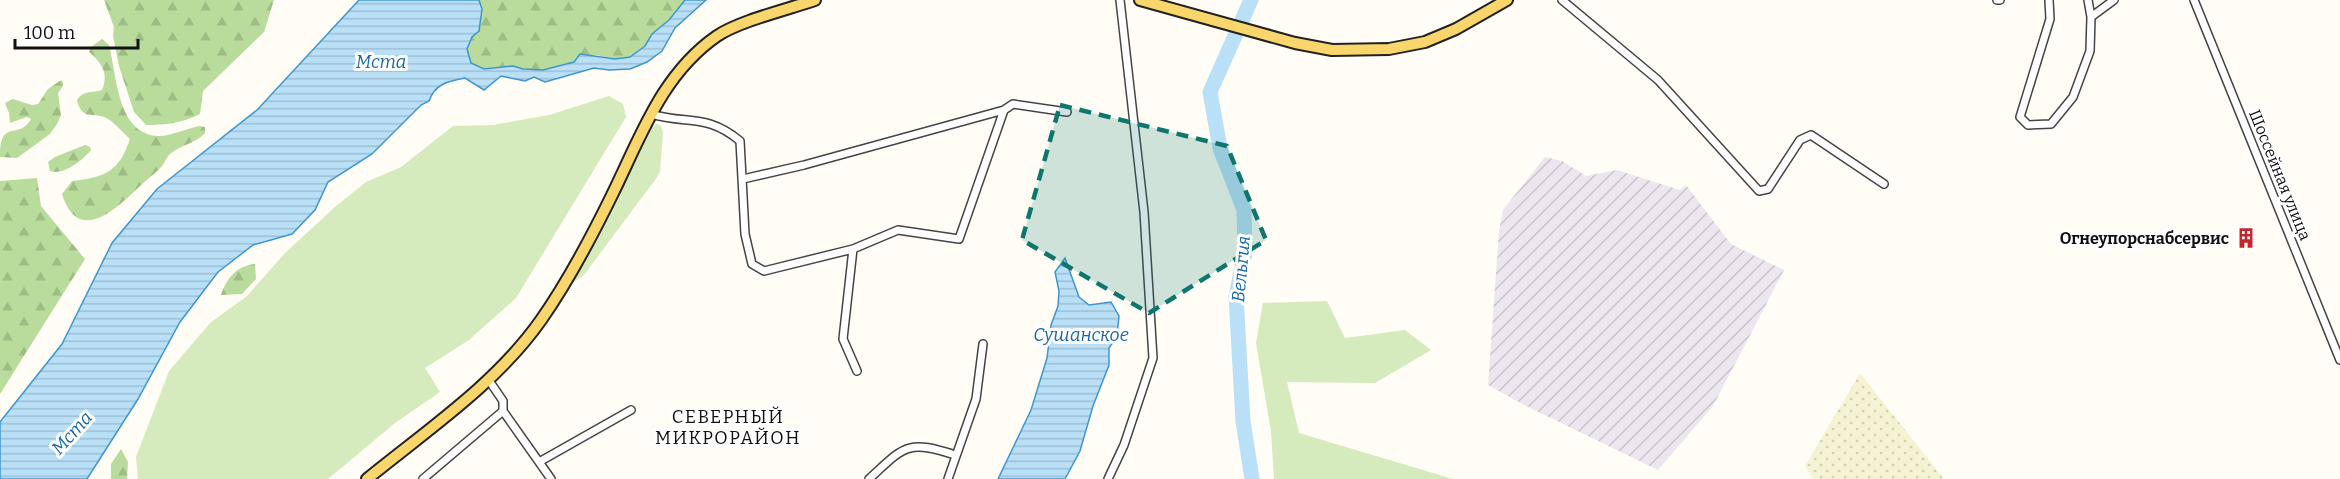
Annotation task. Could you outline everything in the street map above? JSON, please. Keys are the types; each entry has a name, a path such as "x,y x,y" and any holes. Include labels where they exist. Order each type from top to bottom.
{"main road":[{"path":"367,479 488,379 526,340 565,284 612,195 645,125 666,87 684,65 719,34 815,0"},
{"path":"1140,0 1295,43 1332,50 1389,50 1407,47 1456,29 1507,0"}],"street":[{"path":"1108,479 1124,445 1153,358 1144,212 1120,0"},
{"path":"1562,0 1658,80 1759,191 1768,189 1800,140 1811,135 1884,184"},
{"path":"2049,0 2050,19 2020,117 2028,125 2051,124 2073,97 2090,51 2091,16 2088,0"},
{"path":"2091,16 2114,0"},
{"name":"Шоссейная улица","path":"2194,0 2340,360"},
{"path":"743,179 804,165 1004,110 1013,104 1067,112"},
{"path":"651,114 714,124 740,141 745,234 752,264 764,271 853,249 898,230 959,239 1004,110"},
{"path":"853,249 843,339 857,372"},
{"path":"948,479 976,399 983,344"},
{"path":"488,379 503,401 503,411 551,479"},
{"path":"539,462 632,410"},
{"path":"425,478 503,411"},
{"path":"869,479 901,450 917,447 933,448 955,456"}],"highlighted area":[{"path":"1060,105 1227,146 1266,240 1149,313 1022,240"}],"shaded area":[{"path":"1545,157 1562,161 1586,176 1617,170 1680,190 1686,185 1731,244 1784,270 1713,406 1658,470 1488,385 1499,231 1503,210"},
{"path":"1860,373 1944,479 1813,479 1805,466"}],"green space":[{"path":"104,0 274,0 264,32 203,91 200,114 173,123 146,125 134,112 119,66 113,36 114,27"},
{"path":"479,0 685,0 669,20 652,34 645,46 630,57 615,59 596,55 543,70 513,66 484,69 471,63 467,49 482,9"},
{"path":"102,39 109,45 121,102 135,126 145,133 159,136 200,126 205,127 205,133 197,140 170,154 159,169 119,205 108,213 87,220 77,218 69,209 62,194 72,181 102,175 116,166 130,139 108,119 83,112 77,101 84,93 102,90 105,79 103,69 98,60 89,52 91,47"},
{"path":"61,80 63,86 58,93 61,115 50,134 17,158 0,157 3,137 11,131 21,129 31,119 27,117 10,123 5,103 13,99 32,105 38,104 48,89"},
{"path":"609,96 623,104 626,117 516,298 469,340 425,368 440,392 395,423 328,479 138,479 136,457 169,371 210,323 247,296 285,253 335,207 366,182 401,167 453,126 493,125 549,115"},
{"path":"656,124 661,126 663,132 660,172 584,275 568,286 652,127"},
{"path":"85,145 91,150 78,162 61,171 50,171 48,162"},
{"path":"37,178 41,206 85,259 0,394 0,181"},
{"path":"255,264 256,279 242,294 221,295 226,283 237,270"},
{"path":"1327,301 1345,338 1405,330 1431,350 1375,383 1287,382 1299,433 1453,479 1274,479 1271,431 1256,343 1263,303"},
{"path":"121,449 128,462 127,479 111,479 111,464"}],"water":[{"name":"Мста","path":"359,0 479,0 482,9 479,31 472,37 467,49 471,63 484,69 513,66 543,70 574,62 580,54 615,59 630,57 645,46 652,34 669,20 685,0 706,0 675,28 662,51 647,62 630,69 594,68 545,82 534,77 525,81 501,76 484,90 465,78 439,87 429,101 421,105 372,154 328,182 315,210 292,234 253,245 218,272 180,322 138,399 87,479 0,479 0,422 62,344 112,243 157,189 257,110"},
{"name":"Сушанское","path":"1065,258 1079,297 1089,305 1111,302 1119,316 1117,336 1109,348 1109,365 1093,406 1080,451 1065,479 998,479 1031,410 1047,358 1051,325 1058,306 1059,291 1055,272"}],"waterway":[{"name":"Вельгия","path":"1251,0 1210,92 1220,148 1244,210 1245,253 1236,296 1243,421 1252,479"}],"place":[{"name":"Огнеупорснабсервис","path":"2246,238"}],"district":[{"name":"СЕВЕРНЫЙ МИКРОРАЙОН","path":"728,427"}]}
